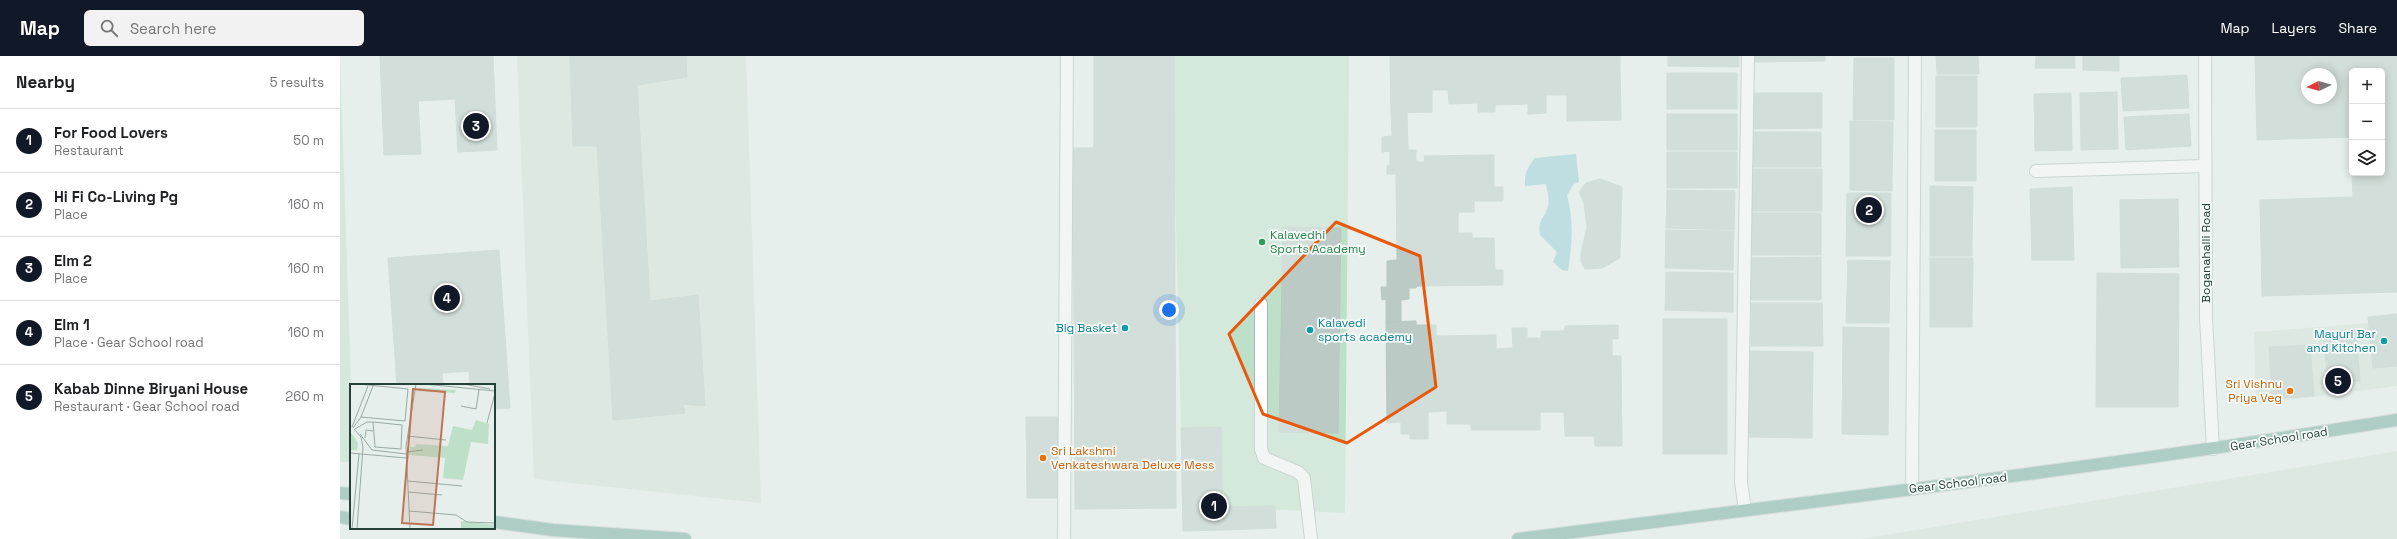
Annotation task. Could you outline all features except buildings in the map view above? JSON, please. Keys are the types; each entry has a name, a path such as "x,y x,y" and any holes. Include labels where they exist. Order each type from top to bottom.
{"main road":[{"name":"Gear School road","path":"1518,539 2213,449 2397,420"},
{"path":"340,492 350,494"},
{"path":"340,517 350,519"},
{"path":"495,522 553,530 685,539"}],"street":[{"path":"1064,539 1067,56"},
{"path":"1746,510 1742,482 1748,56"},
{"path":"1912,489 1915,56"},
{"name":"Boganahalli Road","path":"2205,56 2206,317 2213,449"},
{"path":"2036,171 2205,166"},
{"path":"1261,304 1260,449 1264,458 1298,472 1304,478 1311,539"}],"highlighted area":[{"path":"1336,222 1420,256 1436,387 1347,443 1263,414 1229,334"}],"shaded area":[{"path":"517,56 746,56 761,503 534,479"},
{"path":"2397,321 2397,386 2256,404 2254,332"},
{"path":"2397,451 2397,539 1861,539"}],"green space":[{"path":"340,56 351,384 350,462 340,462"},
{"name":"Kalavedhi Sports Academy","path":"1172,56 1349,56 1345,513 1223,507 1221,428 1181,428"}],"water":[{"path":"1576,154 1579,182 1574,184 1567,195 1571,214 1572,233 1568,271 1562,270 1553,262 1557,252 1540,235 1540,222 1549,203 1546,184 1525,186 1525,178 1530,164 1535,158"}],"place":[{"name":"Elm 2","path":"476,126"},
{"name":"Hi Fi Co-Living Pg","path":"1869,210"},
{"name":"Kalavedhi Sports Academy","path":"1262,242"},
{"name":"Elm 1","path":"447,298"},
{"name":"Big Basket","path":"1125,328"},
{"name":"Kalavedi sports academy","path":"1310,330"},
{"name":"Mayuri Bar and Kitchen","path":"2384,341"},
{"name":"Kabab Dinne Biryani House","path":"2338,381"},
{"name":"Sri Vishnu Priya Veg","path":"2290,391"},
{"name":"Sri Lakshmi Venkateshwara Deluxe Mess","path":"1043,458"},
{"name":"For Food Lovers","path":"1214,506"}]}
